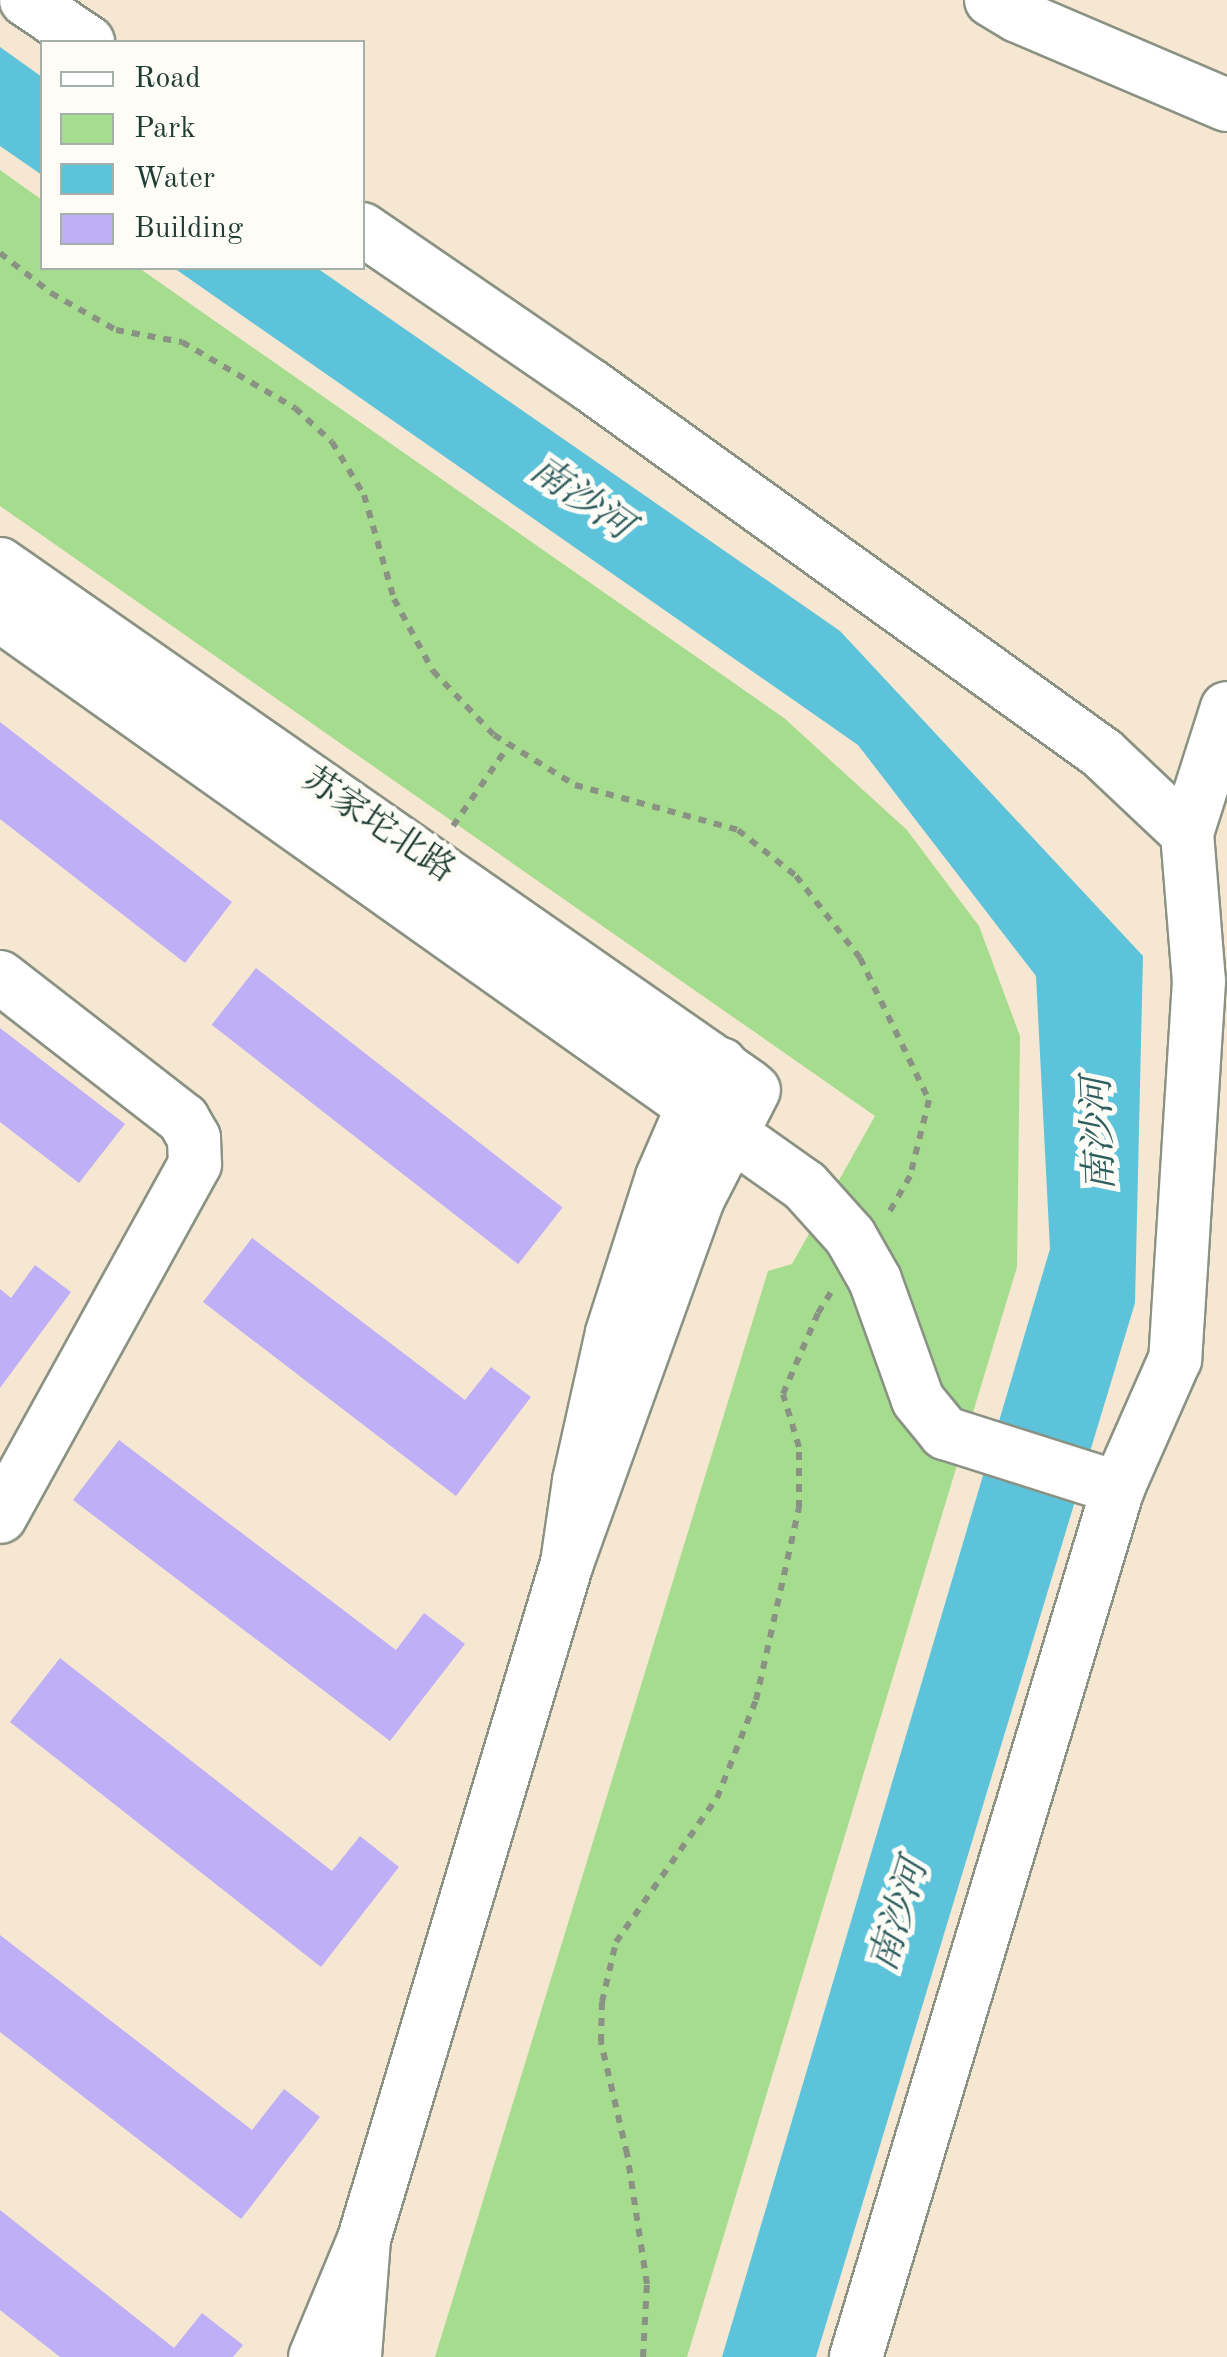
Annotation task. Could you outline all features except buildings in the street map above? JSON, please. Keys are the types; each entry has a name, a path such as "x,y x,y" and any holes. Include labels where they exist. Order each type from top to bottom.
{"street":[{"path":"26,0 85,40"},
{"path":"992,0 1018,16 1227,105"},
{"path":"365,232 590,384 1102,753 1187,833"},
{"name":"苏家坨北路","path":"0,564 738,1077"},
{"name":"苏家坨北路","path":"0,616 806,1186"},
{"path":"856,2357 1118,1488 1175,1359 1199,981 1187,833 1227,708"},
{"path":"0,977 182,1118 194,1138 195,1164 0,1517"},
{"path":"315,2357 364,2239 567,1562 579,1482 612,1334 662,1177 711,1122 738,1077 806,1186 850,1236 875,1280 918,1400 945,1433 1118,1488"},
{"path":"355,2357 364,2239"}],"path":[{"path":"430,862 509,745"}],"green space":[{"path":"0,170 40,199 40,270 142,270 784,718 907,830 979,926 1020,1036 1017,1267 687,2357 435,2357 768,1271 792,1264 875,1116 0,506"}],"water":[{"path":"0,47 40,76 40,174 0,146"},
{"name":"南沙河","path":"177,270 320,270 840,631 1143,956 1135,1303 816,2357 722,2357 1050,1249 1036,976 858,745"}]}
